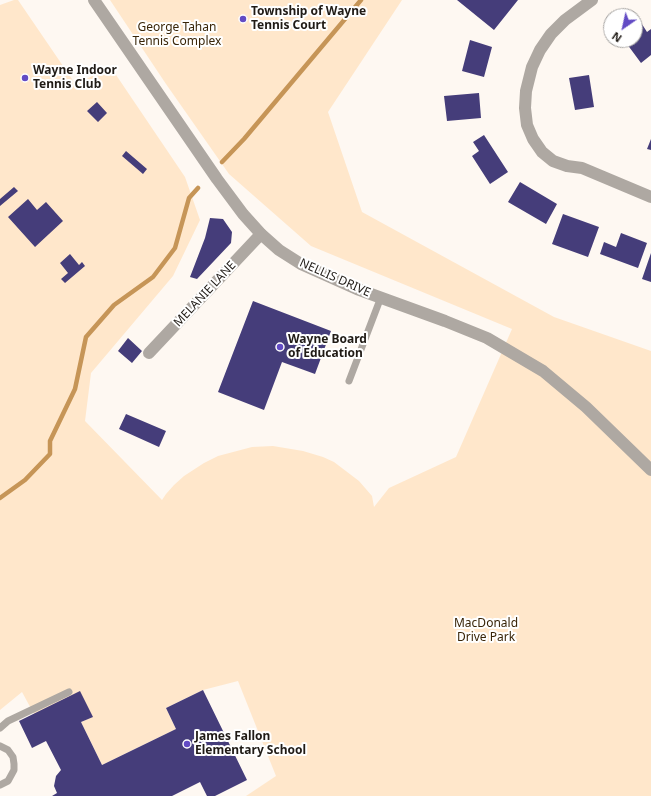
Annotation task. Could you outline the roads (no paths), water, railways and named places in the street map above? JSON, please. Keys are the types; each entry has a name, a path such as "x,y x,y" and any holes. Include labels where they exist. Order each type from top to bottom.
{"street":[{"name":"NELLIS DRIVE","path":"94,0 217,179 260,234 279,250 301,264 327,277 487,338 543,371 586,407 651,470"},
{"path":"592,0 565,20 551,34 540,50 532,67 526,91 525,108 527,125 533,139 542,152 553,161 567,166 582,168 651,196"},
{"name":"MELANIE LANE","path":"149,353 260,234"}],"lane":[{"path":"349,381 381,297"},
{"path":"0,728 8,722 69,692"},
{"path":"0,746 8,750 13,757 14,764 14,770 8,780 0,785"}],"waterway":[{"path":"222,162 244,139 361,0"},
{"path":"0,498 25,480 50,454 50,441 75,389 86,337 114,305 153,277 175,248 189,198 198,188"}],"place":[{"name":"Township of Wayne Tennis Court","path":"243,19"},
{"name":"Wayne Indoor Tennis Club","path":"25,78"},
{"name":"Wayne Board of Education","path":"280,347"},
{"name":"James Fallon Elementary School","path":"187,744"}],"park label":[{"name":"George Tahan Tennis Complex","path":"177,35"},
{"name":"MacDonald Drive Park","path":"486,631"}]}
